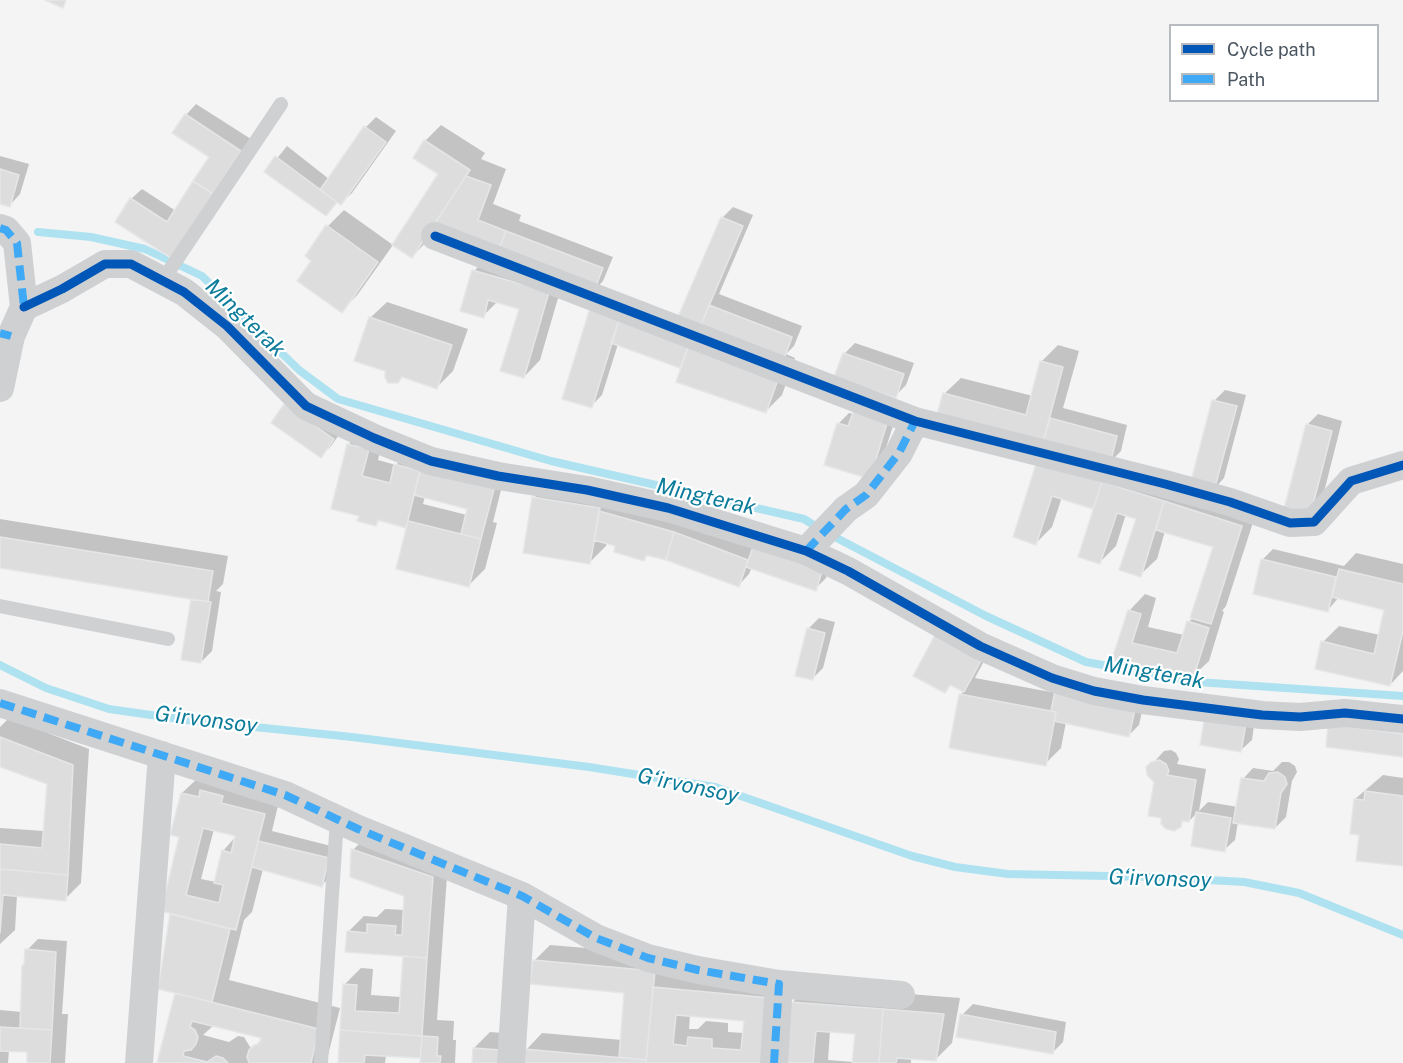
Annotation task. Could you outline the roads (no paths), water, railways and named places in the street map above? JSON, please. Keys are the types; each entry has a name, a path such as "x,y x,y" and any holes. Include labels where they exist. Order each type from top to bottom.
{"street":[{"path":"9,236 24,307"},
{"path":"435,236 915,421 1165,484 1230,502 1290,523 1314,522 1351,481 1403,465"},
{"path":"0,388 6,335 24,307 62,289 105,264 131,264 184,292 227,326 306,406 374,438 432,461 498,476 587,490 668,507 812,544 848,571 980,646 1052,678 1094,691 1143,700 1262,715 1300,717 1345,713 1403,719"},
{"path":"812,544 846,509 866,495 898,453 915,421"},
{"path":"0,703 285,795 522,896 596,938 648,958 698,970 779,984 901,995"},
{"path":"139,1063 162,755"},
{"path":"511,1063 522,896"},
{"path":"774,1063 779,984"}],"lane":[{"path":"163,280 281,104"},
{"path":"0,606 168,639"},
{"path":"321,1063 337,819"}],"waterway":[{"name":"Mingterak","path":"38,232 91,237 145,249 202,276 299,370 338,399 551,461 804,519 820,529"},
{"name":"Mingterak","path":"831,535 986,616 1086,662 1197,682 1403,696"},
{"name":"G‘irvonsoy","path":"0,665 46,688 109,709 589,767 715,787 912,856 955,867 1008,874 1156,877 1244,882 1299,893 1403,935"}]}
